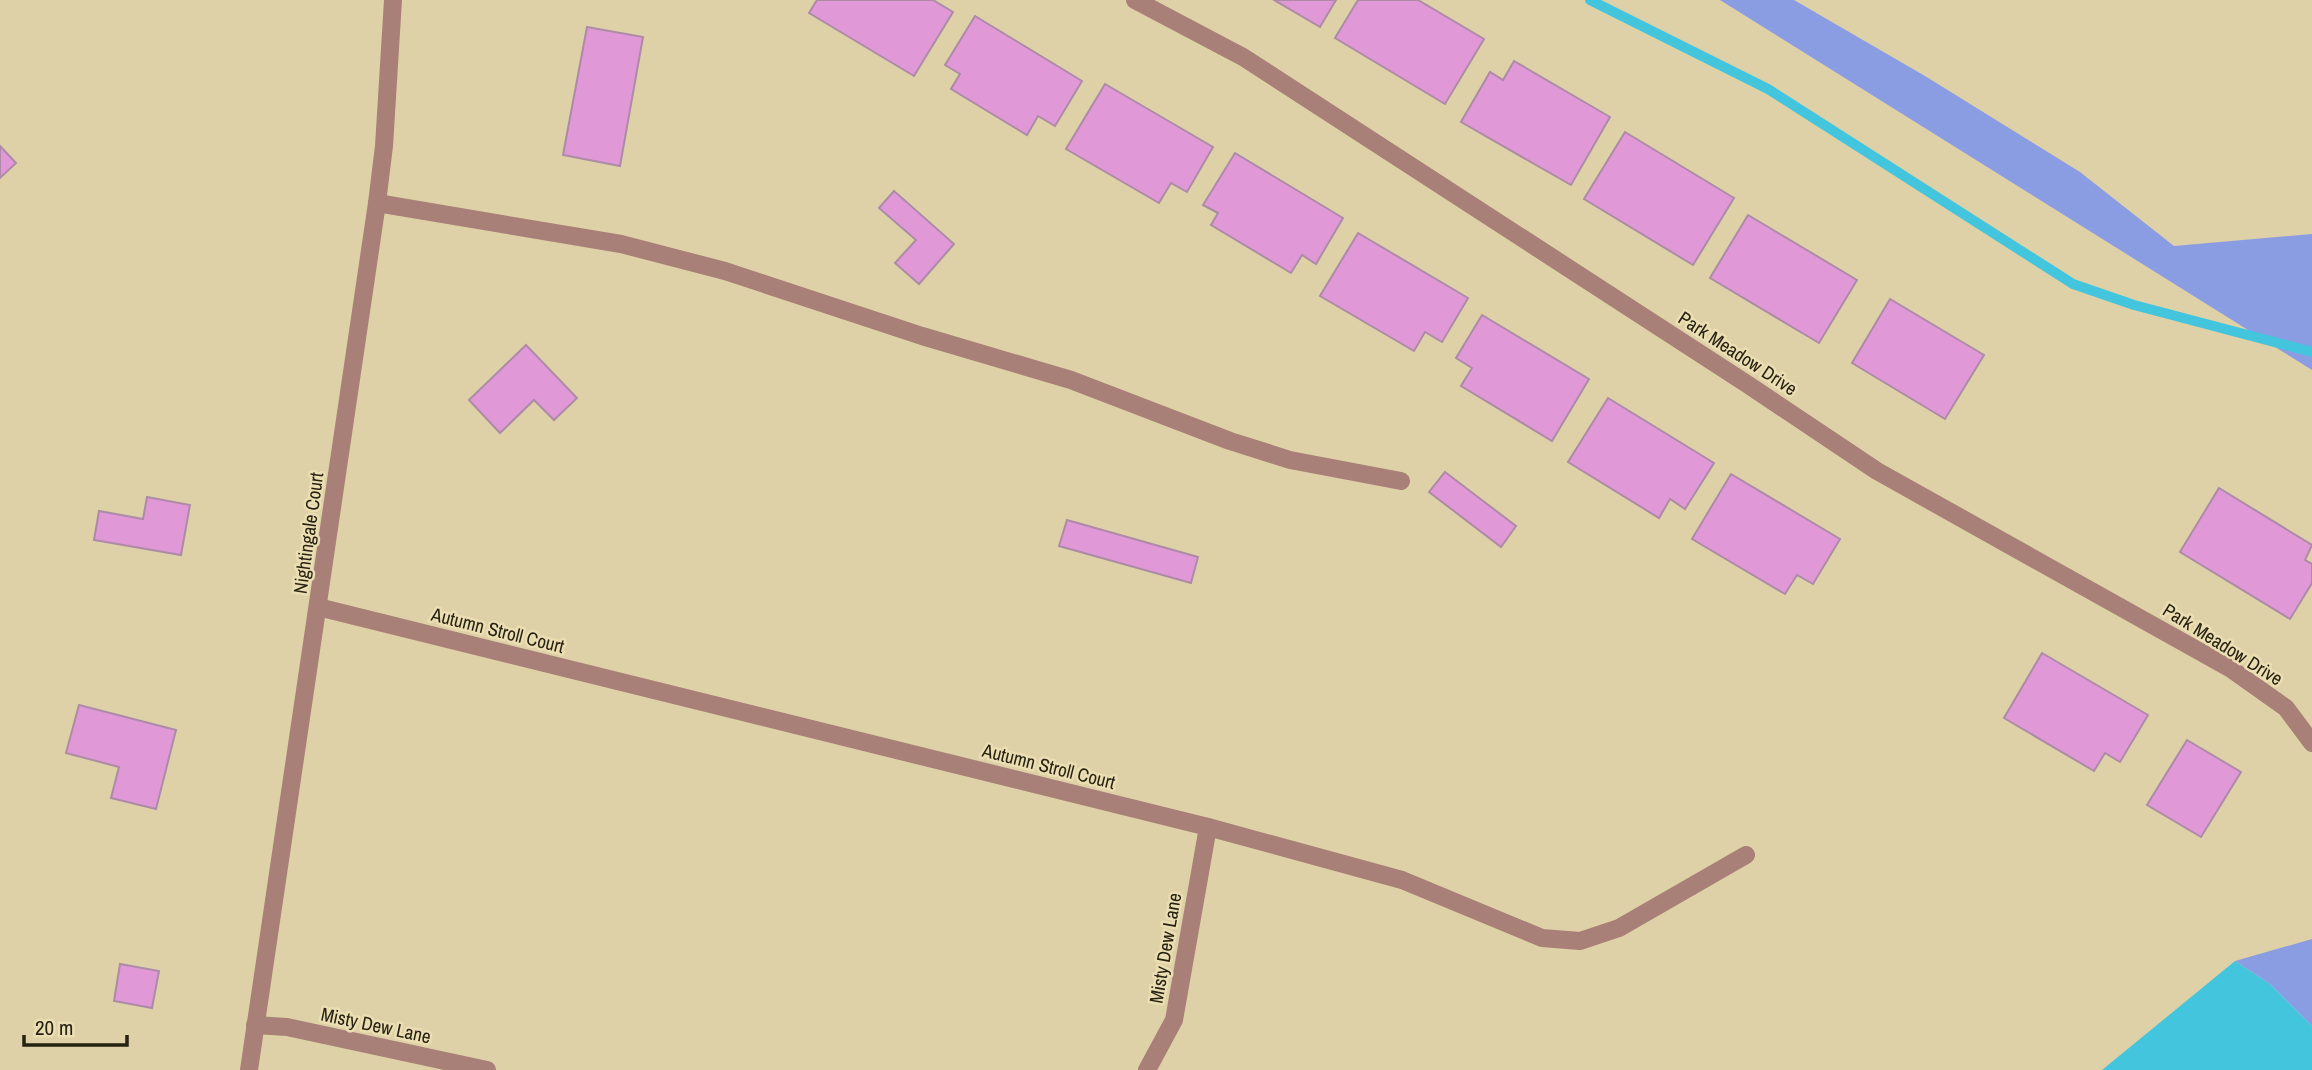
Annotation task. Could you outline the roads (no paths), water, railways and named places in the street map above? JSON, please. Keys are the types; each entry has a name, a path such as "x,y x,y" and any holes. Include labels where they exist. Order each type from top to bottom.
{"street":[{"name":"Nightingale Court","path":"249,1070 377,203 384,146 393,0"},
{"name":"Park Meadow Drive","path":"1135,0 1243,57 1877,471 2231,668 2286,708 2312,743"},
{"path":"377,203 621,244 724,271 922,336 1071,380 1230,441 1290,460 1401,481"},
{"name":"Autumn Stroll Court","path":"318,607 1208,827 1402,880 1542,938 1580,941 1619,928 1746,855"},
{"name":"Misty Dew Lane","path":"1147,1070 1174,1020 1208,827"},
{"name":"Misty Dew Lane","path":"255,1025 287,1027 487,1070"}],"waterway":[{"path":"1590,0 1768,89 2073,284 2134,305 2312,352"}]}
